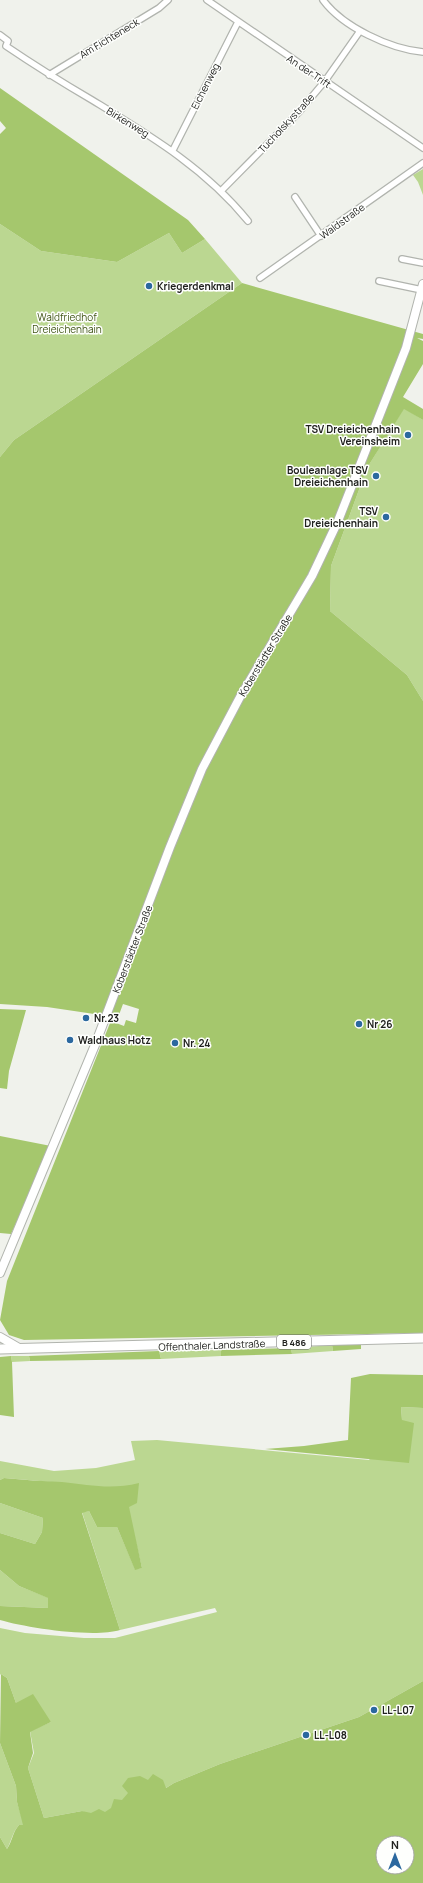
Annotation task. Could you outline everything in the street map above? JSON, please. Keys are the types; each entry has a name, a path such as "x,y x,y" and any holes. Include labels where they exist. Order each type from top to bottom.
{"main road":[{"name":"Offenthaler Landstraße","path":"0,1349 165,1346 423,1338"}],"street":[{"name":"Am Fichteneck","path":"49,75 159,8 168,0"},
{"name":"An der Trift","path":"207,0 423,148"},
{"path":"324,0 337,15 360,32 408,49 423,52"},
{"name":"Eichenweg","path":"173,150 238,22"},
{"name":"Tucholskystraße","path":"221,191 299,112 325,81 360,32"},
{"name":"Birkenweg","path":"1,36 8,41 6,46 49,75 173,150 196,168 221,191 248,221"},
{"name":"An der Trift","path":"411,140 423,143"},
{"name":"Waldstraße","path":"260,278 423,163"},
{"path":"295,197 321,236"},
{"path":"402,260 423,263"},
{"name":"Koberstädter Straße","path":"0,1273 95,1046 170,847 202,769 240,697 312,576 338,521 406,348 422,287 378,281"},
{"path":"0,1337 19,1348"}],"green space":[{"path":"0,88 188,220 205,239 182,253 169,233 117,262 41,251 0,224 0,134 6,128 0,121"},
{"path":"423,169 423,195 418,182 413,175"},
{"name":"Waldfriedhof Dreieichenhain","path":"0,224 41,251 117,262 169,233 182,253 205,239 242,283 14,440 0,457"},
{"path":"242,283 423,334 423,339 417,338 423,341 423,364 403,397 423,409 423,420 404,409 367,468 331,566 330,611 407,675 423,701 423,1333 24,1340 9,1335 0,1320 7,1281 110,1023 101,1015 47,1007 0,1004 0,457 14,440","holes":["123,1004 139,1009 136,1023 126,1020 124,1026 116,1023"]},
{"name":"TSV Dreieichenhain","path":"404,408 423,420 423,701 407,675 330,611 331,566 367,468"},
{"path":"0,1009 26,1010 9,1071 7,1089 0,1088"},
{"path":"0,1136 51,1146 11,1234 0,1233"},
{"path":"332,1345 333,1351 292,1354 291,1348"},
{"path":"332,1345 361,1345 361,1349 333,1351"},
{"path":"291,1348 292,1354 221,1356 221,1350"},
{"path":"221,1350 221,1356 161,1359 159,1351"},
{"path":"159,1351 161,1359 30,1361 29,1356"},
{"path":"11,1356 29,1356 30,1361 12,1362"},
{"path":"11,1356 14,1417 0,1415 0,1357"},
{"path":"370,1374 423,1375 423,1408 401,1407 402,1420 414,1423 409,1463 265,1449 304,1446 348,1440 351,1378"},
{"path":"401,1407 423,1408 423,1681 359,1717 220,1764 174,1783 107,1824 82,1811 44,1818 28,1768 34,1753 30,1731 51,1722 16,1703 7,1678 1,1674 0,1675 0,1628 25,1633 84,1638 115,1638 217,1612 215,1608 120,1630 82,1512 89,1511 97,1527 117,1527 135,1569 142,1568 123,1487 92,1487 4,1478 0,1480 0,1461 54,1471 96,1468 135,1460 131,1441 157,1440 369,1460 402,1420"},
{"path":"4,1478 110,1487 139,1483 137,1503 129,1507 142,1568 135,1570 117,1527 97,1527 89,1511 82,1513 120,1630 94,1633 60,1631 26,1626 0,1620 0,1606 48,1608 48,1598 19,1586 0,1570 0,1533 35,1544 42,1532 43,1518 0,1503 0,1480"},
{"path":"0,1503 43,1518 42,1532 35,1544 0,1533"},
{"path":"0,1570 19,1586 49,1598 48,1608 0,1606"},
{"path":"1,1674 7,1678 16,1703 33,1694 51,1722 30,1732 33,1753 28,1768 44,1818 82,1811 91,1813 99,1809 105,1812 111,1808 114,1799 122,1800 128,1793 122,1786 128,1778 140,1776 148,1780 153,1774 163,1780 166,1788 174,1783 220,1764 359,1717 423,1681 423,1883 0,1883 0,1837 7,1849 19,1825 23,1825 17,1802 16,1786 0,1743"},
{"path":"0,1743 16,1786 17,1802 24,1825 19,1825 13,1834 7,1849 0,1837"}],"place":[{"name":"Kriegerdenkmal","path":"149,286"},
{"name":"TSV Dreieichenhain Vereinsheim","path":"408,435"},
{"name":"Bouleanlage TSV Dreieichenhain","path":"376,476"},
{"name":"TSV Dreieichenhain","path":"386,517"},
{"name":"Nr.23","path":"86,1018"},
{"name":"Nr 26","path":"359,1024"},
{"name":"Waldhaus Hotz","path":"70,1040"},
{"name":"Nr. 24","path":"175,1043"},
{"name":"LL-L07","path":"374,1710"},
{"name":"LL-L08","path":"306,1735"}]}
